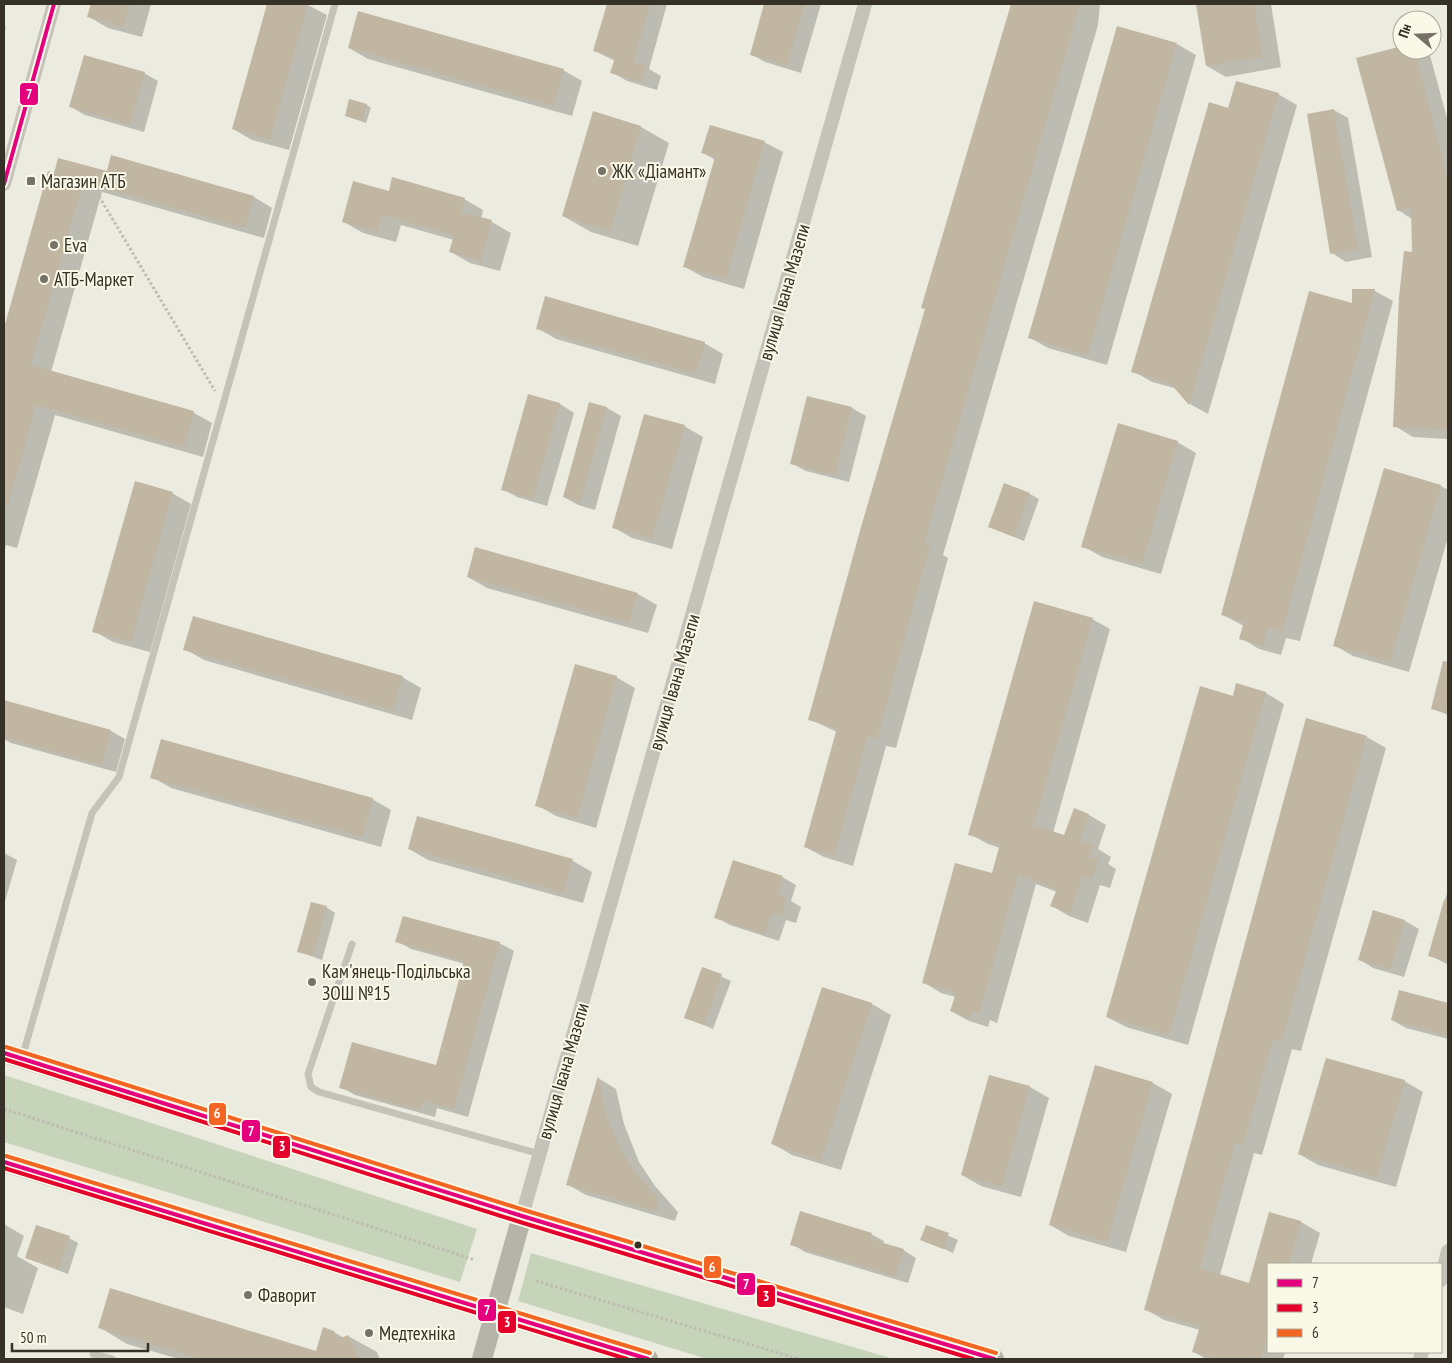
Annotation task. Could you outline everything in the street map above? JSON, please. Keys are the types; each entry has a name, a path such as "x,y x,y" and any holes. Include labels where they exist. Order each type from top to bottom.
{"main road":[{"path":"13,1055 522,1216 994,1359"},
{"path":"4,1162 648,1359"},
{"name":"вулиця Івана Мазепи","path":"482,1359 522,1216"}],"street":[{"path":"4,184 54,4"},
{"name":"вулиця Івана Мазепи","path":"522,1216 865,4"},
{"path":"1442,1276 1448,1252"}],"lane":[{"path":"13,1055 92,813 119,777 335,4"},
{"path":"352,944 308,1074 311,1087 319,1092 540,1154"},
{"path":"94,1354 112,1359"}],"path":[{"path":"94,188 223,404"},
{"path":"4,1109 475,1260"},
{"path":"536,1280 799,1359"}],"green space":[{"path":"4,1075 477,1229 460,1282 4,1142"},
{"path":"531,1253 894,1359 707,1359 518,1301"}],"building":[{"path":"91,4 129,4 123,27 87,17"},
{"path":"267,4 308,4 270,140 232,129"},
{"path":"607,4 650,4 633,63 646,66 642,82 610,73 615,58 593,51"},
{"path":"764,4 805,4 787,65 750,55"},
{"path":"1011,4 1080,4 924,544 930,546 877,739 868,736 834,856 804,847 837,728 808,720 861,527 925,309 921,308"},
{"path":"1196,4 1254,4 1263,57 1206,66"},
{"path":"358,11 564,69 553,106 348,48"},
{"path":"1117,26 1177,43 1088,355 1028,338"},
{"path":"1392,49 1392,60 1417,60 1448,179 1448,430 1393,427 1399,297 1404,251 1412,252 1411,208 1397,211 1356,58"},
{"path":"84,55 145,72 130,125 69,107"},
{"path":"1236,81 1279,93 1189,405 1170,383 1131,372 1209,102 1228,108"},
{"path":"349,99 367,104 362,121 345,116"},
{"path":"1334,109 1358,249 1330,254 1307,114"},
{"name":"ЖК «Діамант»","path":"593,111 641,126 610,231 562,216"},
{"path":"710,125 765,141 726,279 683,267 715,157 701,153"},
{"path":"111,155 254,196 245,228 83,182 31,365 194,411 184,447 36,405 8,506 4,505 4,328 48,171 54,173 58,158 107,171"},
{"path":"392,177 465,198 461,212 492,220 481,261 449,252 454,235 382,215 377,232 342,222 353,181 389,191"},
{"path":"1352,289 1375,289 1282,632 1268,628 1263,646 1239,639 1244,622 1221,615 1309,291 1352,303"},
{"path":"545,296 705,342 696,374 536,329"},
{"path":"528,394 560,403 533,499 501,490"},
{"path":"807,396 852,407 835,475 790,464"},
{"path":"589,402 607,407 580,503 563,497"},
{"path":"644,414 685,425 652,539 612,528"},
{"path":"1118,423 1178,441 1142,564 1081,547"},
{"path":"1384,468 1441,485 1390,662 1333,646"},
{"path":"135,481 173,492 131,642 92,632"},
{"path":"1004,483 1030,493 1014,537 988,527"},
{"path":"475,547 638,593 629,623 467,577"},
{"path":"1034,601 1093,618 1034,825 1064,835 1074,808 1089,814 1080,840 1094,845 1089,858 1099,858 1092,879 1082,876 1070,913 1050,906 1057,889 1018,875 979,1014 972,1011 970,1018 950,1011 956,993 922,983 955,863 992,873 1000,844 968,835"},
{"path":"193,616 403,676 393,710 183,650"},
{"path":"1443,661 1448,662 1448,714 1431,709"},
{"path":"575,664 617,676 577,818 535,806"},
{"path":"1236,683 1266,692 1169,1035 1106,1017 1200,686 1233,696"},
{"path":"4,700 111,730 102,765 4,738"},
{"path":"1306,718 1367,736 1282,1041 1273,1039 1243,1145 1235,1143 1200,1268 1249,1283 1269,1212 1301,1221 1289,1263 1267,1263 1267,1338 1261,1359 1215,1359 1192,1352 1200,1326 1144,1310"},
{"path":"161,739 373,798 362,837 150,778"},
{"path":"417,816 573,859 564,893 408,849"},
{"path":"733,860 783,876 777,894 787,897 781,916 772,913 765,934 714,918"},
{"path":"1444,900 1448,900 1448,962 1428,956"},
{"path":"311,902 327,906 313,956 297,952"},
{"path":"1373,910 1405,920 1390,970 1358,960"},
{"path":"403,916 500,942 454,1109 423,1101 420,1110 339,1088 352,1042 436,1065 464,961 395,942"},
{"path":"702,967 722,974 704,1025 684,1018"},
{"path":"822,987 872,1003 821,1161 771,1144"},
{"path":"1399,990 1448,1003 1448,1036 1391,1020"},
{"path":"1326,1058 1405,1080 1377,1177 1298,1154"},
{"path":"1095,1065 1153,1082 1107,1242 1049,1225"},
{"path":"989,1075 1030,1086 1002,1187 961,1175"},
{"path":"598,1076 605,1112 621,1150 636,1174 659,1200 656,1211 566,1185"},
{"path":"800,1211 872,1233 870,1239 904,1249 895,1276 790,1245"},
{"path":"36,1225 70,1236 59,1269 25,1258"},
{"path":"926,1225 949,1233 943,1249 920,1240"},
{"path":"110,1288 316,1351 323,1327 334,1331 338,1339 348,1335 360,1359 200,1359 98,1328"}],"transit line":[{"name":"7","path":"4,184 54,4"},
{"name":"6","path":"6,1047 524,1210 996,1353"},
{"name":"7","path":"4,1053 522,1216 994,1359"},
{"name":"3","path":"4,1059 520,1222 973,1359"},
{"name":"6","path":"6,1156 650,1353"},
{"name":"7","path":"4,1162 648,1359"},
{"name":"3","path":"4,1168 627,1359"}],"place":[{"name":"ЖК «Діамант»","path":"602,171"},
{"name":"Магазин АТБ","path":"31,181"},
{"name":"Eva","path":"54,245"},
{"name":"АТБ-Маркет","path":"44,279"},
{"name":"Кам'янець-Подільська ЗОШ №15","path":"312,982"},
{"name":"Фаворит","path":"248,1295"},
{"name":"Медтехніка","path":"369,1333"}]}
